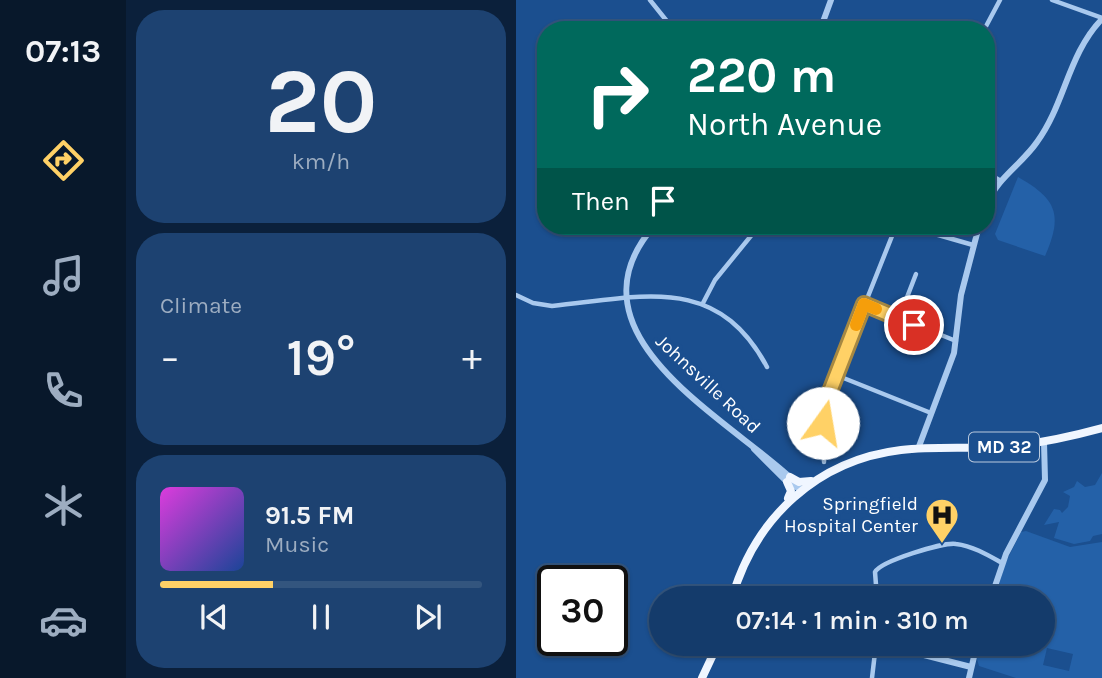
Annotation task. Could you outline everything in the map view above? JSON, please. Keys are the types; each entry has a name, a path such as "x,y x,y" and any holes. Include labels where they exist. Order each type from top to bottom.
{"main road":[{"name":"MD 32","path":"737,586 755,542 785,504 814,481 843,465 873,455 918,449 1004,447 1044,442 1102,428"},
{"path":"785,504 791,491 789,480 814,481"},
{"path":"702,678 712,656"}],"street":[{"path":"650,0 667,21"},
{"path":"823,21 831,0"},
{"path":"989,21 1000,0"},
{"path":"995,191 1040,138 1079,49 1102,19 1052,0"},
{"path":"995,178 1001,181"},
{"name":"Johnsville Road","path":"648,235 634,255 627,300 636,333 649,355 802,490"},
{"path":"703,303 715,280 752,235"},
{"path":"824,461 823,412 892,235"},
{"path":"938,235 973,245"},
{"path":"918,449 956,341 961,295 976,235"},
{"path":"899,318 916,274"},
{"path":"516,295 533,303 552,306 671,297 703,303 739,325 767,367"},
{"path":"864,304 956,341"},
{"path":"836,375 931,413"},
{"path":"995,586 1002,563 1045,481 1044,442"},
{"path":"878,586 875,572 883,562 948,543 970,547 1002,563"},
{"path":"872,678 875,656"},
{"path":"928,656 971,667"},
{"path":"969,678 974,656"}],"shaded area":[{"path":"1018,177 1041,193 1053,209 1054,229 1045,256 998,240 995,234"},
{"path":"1102,473 1102,534 1093,536 1090,541 1074,544 1054,538 1059,522 1044,525 1054,509 1062,513 1068,507 1070,496 1063,492 1074,487 1077,481 1085,487 1095,485"},
{"path":"1026,531 1070,547 1102,542 1102,678 1016,678 979,666 978,656 1045,656 1043,665 1069,671 1073,654 1055,650 1055,586 999,586 1005,564 1021,532"}],"slow traffic":[{"path":"856,325 864,304 876,309"}],"place":[{"name":"Springfield Hospital Center","path":"942,545"}],"route":[{"path":"823,423 824,407 864,304 914,325"}]}
